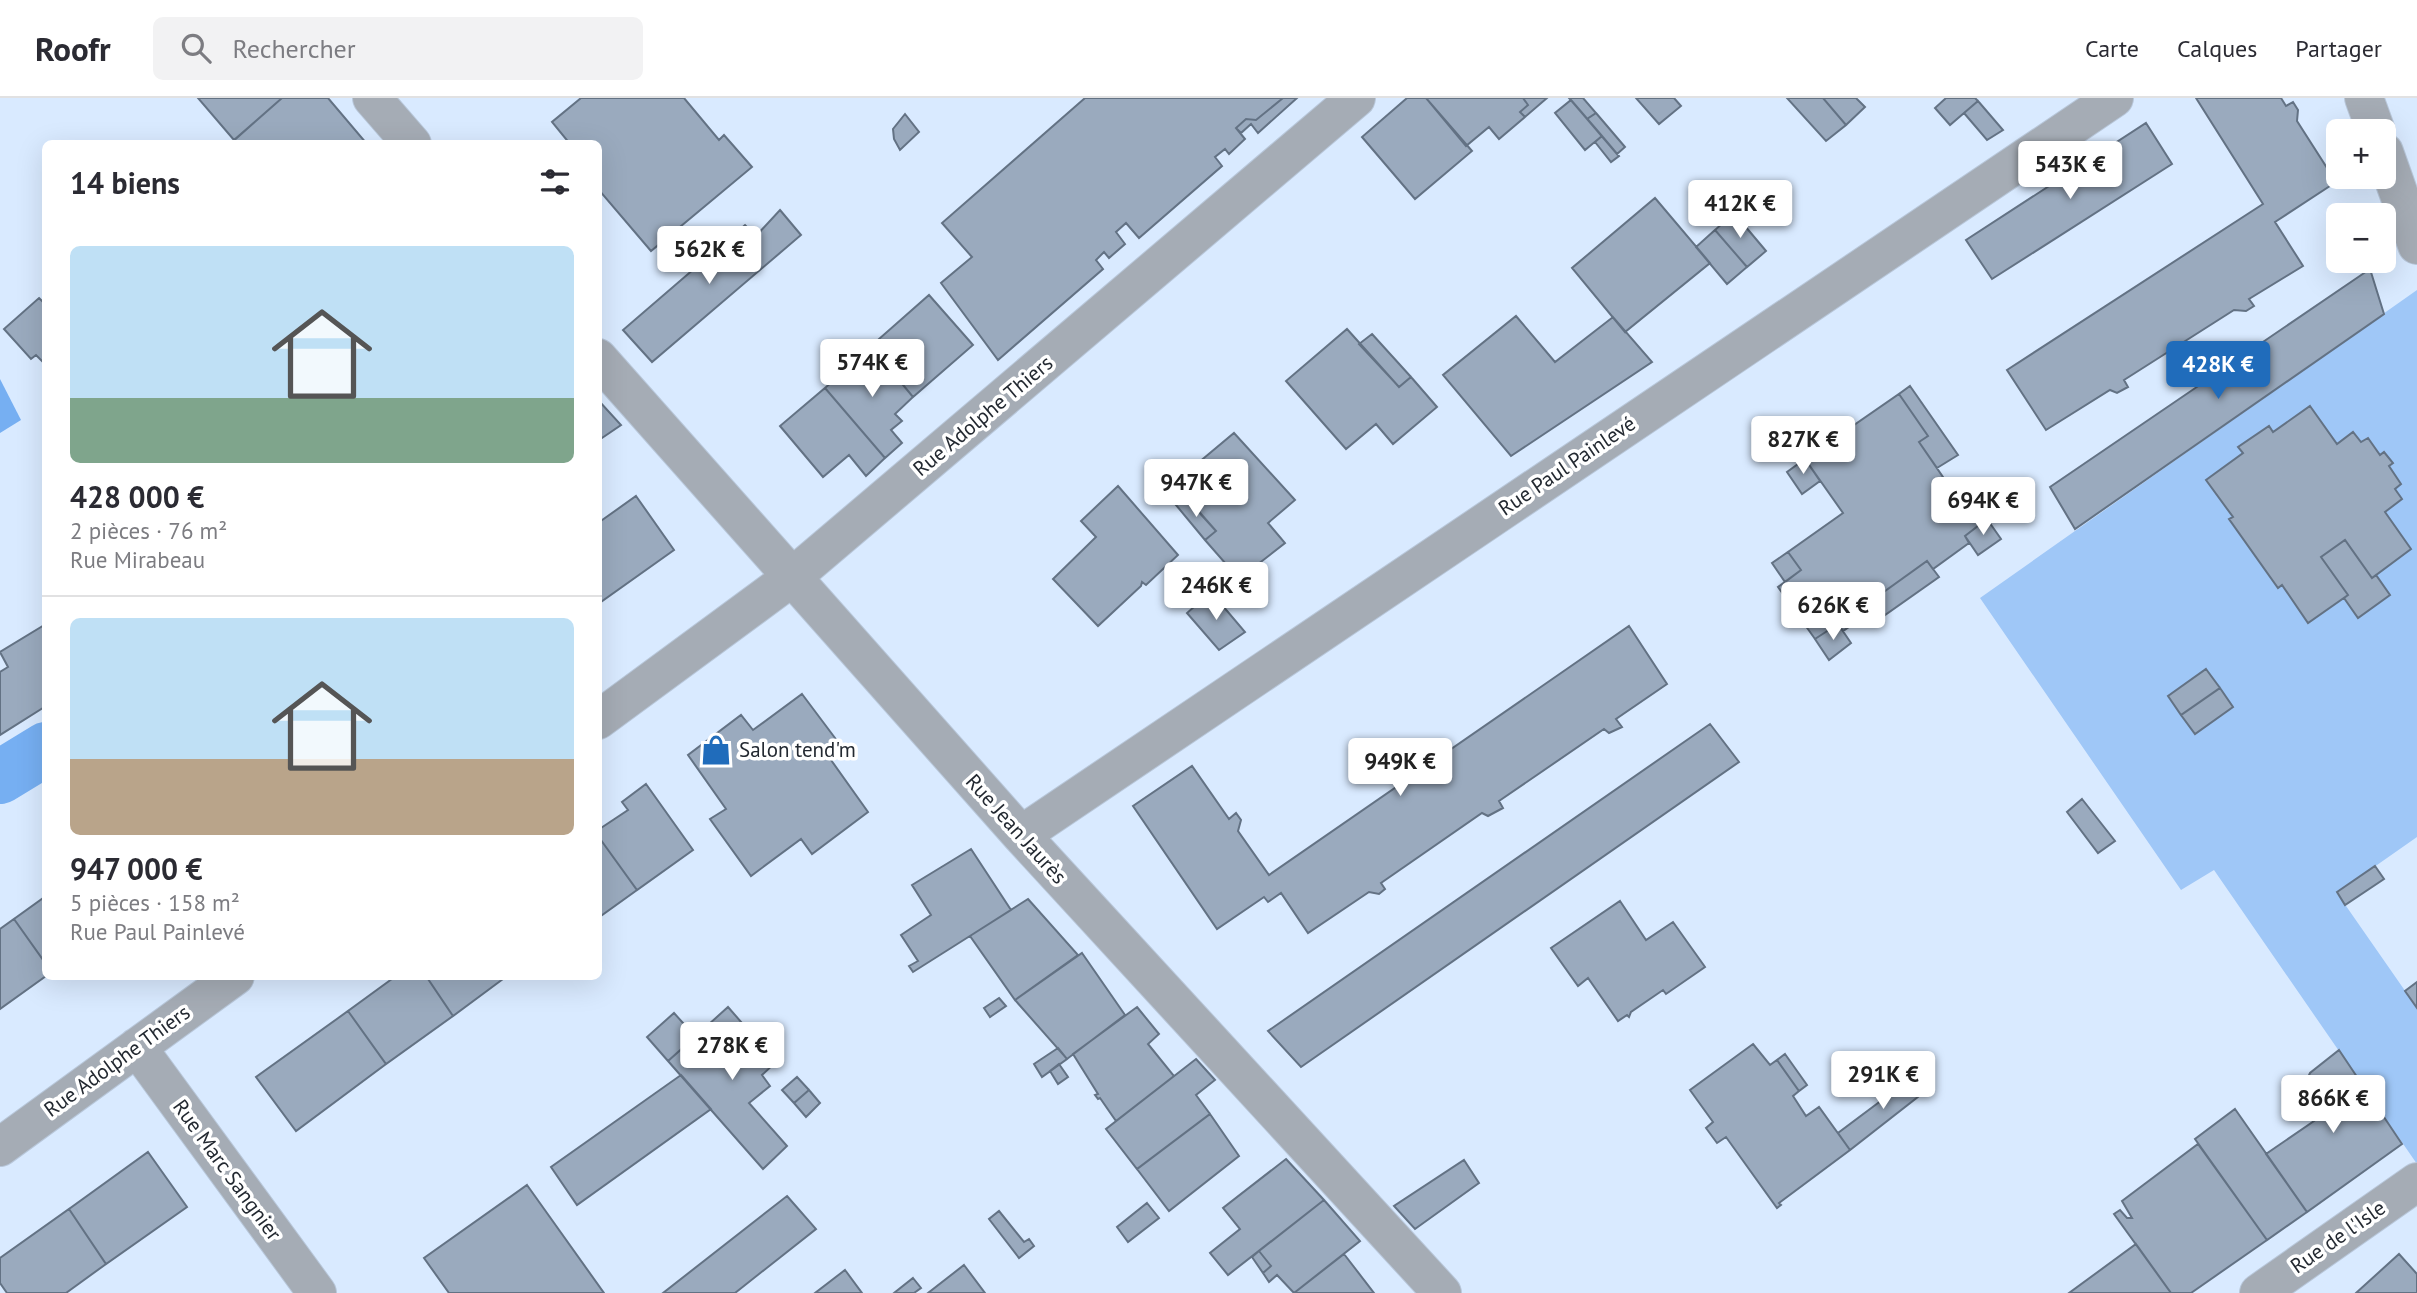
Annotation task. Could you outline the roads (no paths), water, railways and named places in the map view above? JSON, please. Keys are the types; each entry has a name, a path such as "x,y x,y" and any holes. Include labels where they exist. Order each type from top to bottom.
{"street":[{"path":"372,98 409,140"},
{"name":"Rue Adolphe Thiers","path":"602,717 791,579 1356,98"},
{"name":"Rue Paul Painlevé","path":"1021,835 2114,98"},
{"path":"2364,98 2372,119"},
{"path":"2396,186 2417,245"},
{"name":"Rue Jean Jaurès","path":"602,363 791,579 1021,835 1442,1293"},
{"name":"Rue Adolphe Thiers","path":"0,1147 229,980"},
{"name":"Rue Marc Sangnier","path":"137,1047 317,1293"},
{"name":"Rue de l'Isle","path":"2259,1293 2417,1182"}],"waterway":[{"path":"0,777 42,751"}],"place":[{"name":"Salon tend'm","path":"716,750"}]}
